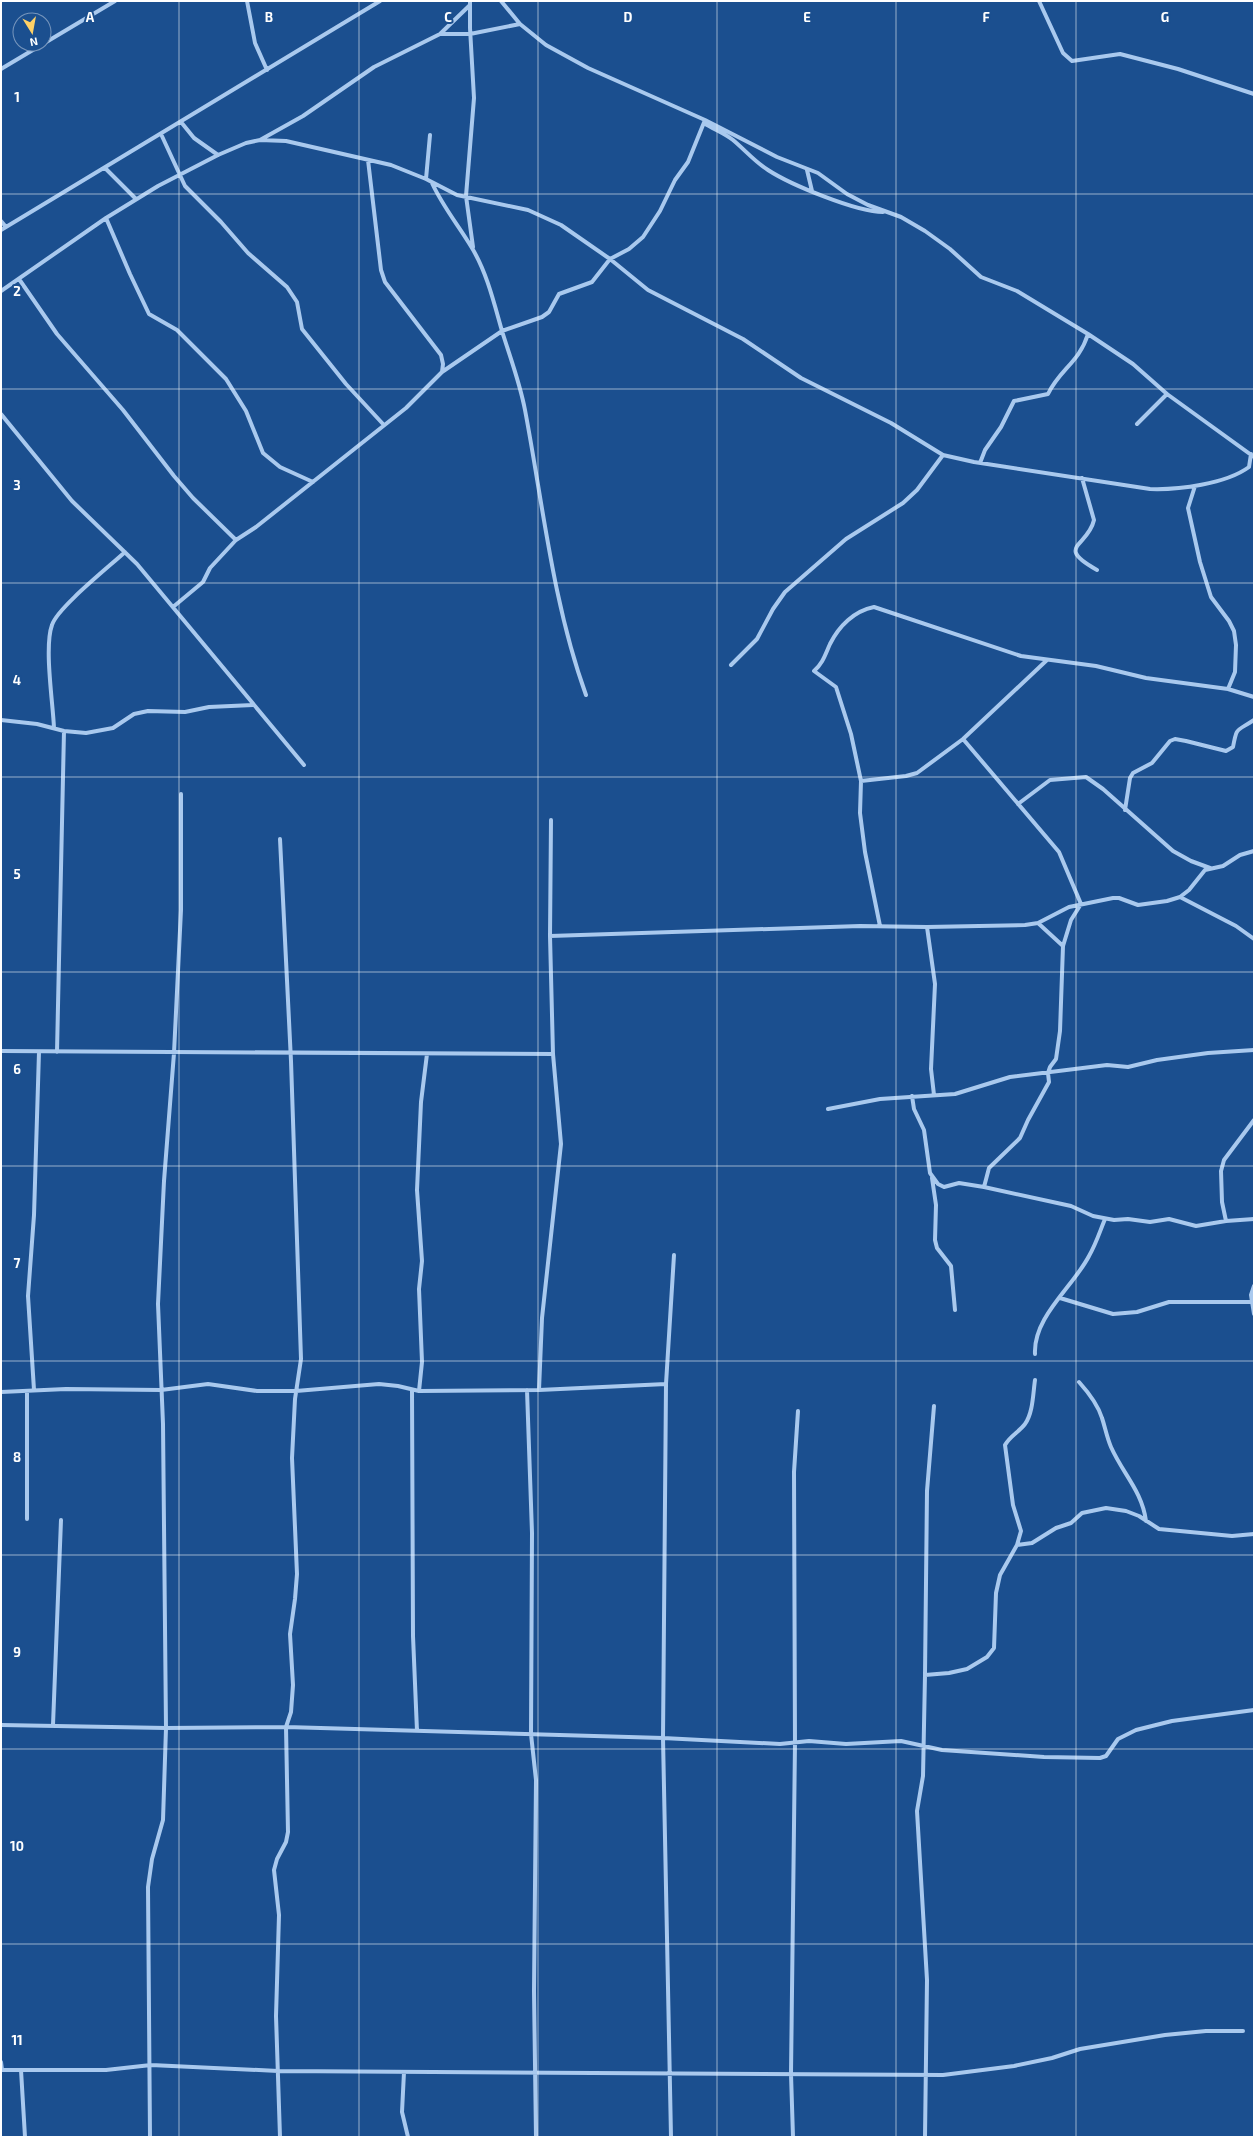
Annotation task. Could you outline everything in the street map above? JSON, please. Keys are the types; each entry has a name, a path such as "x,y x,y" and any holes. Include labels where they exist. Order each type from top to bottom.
{"street":[{"path":"1,69 115,1"},
{"path":"247,1 256,43 267,70"},
{"path":"1,230 380,1"},
{"path":"260,140 286,141 391,165 426,179 456,195 528,210 561,225 610,259 648,290 743,339 801,378 891,423 943,455 980,463 1150,489 1181,489 1195,486 1237,474 1252,467 1252,455 1167,394 1133,364 1088,334 1017,291 981,277 950,249 925,231 901,217 885,212 847,194 829,179 818,173 807,170 588,68 546,45 520,24 500,1"},
{"path":"1039,1 1063,53 1072,61 1120,54 1178,69 1254,94"},
{"path":"470,3 470,34 474,98 466,196 473,249"},
{"path":"1,291 136,199 218,154 260,140 303,116 374,67 440,34 470,3"},
{"path":"440,34 470,34 520,24"},
{"path":"181,122 194,138 218,154"},
{"path":"704,122 732,139 754,160 769,171 812,191 866,211 885,212"},
{"path":"173,607 203,582 210,568 236,540 256,527 383,424 406,408 442,372 502,331 542,317 549,312 559,294 592,282 610,259 638,243 667,199 675,180 688,162 704,122"},
{"path":"161,134 185,186 192,195 221,222 248,253 287,287 296,302 302,329 383,424"},
{"path":"426,179 430,135"},
{"path":"368,160 381,270 385,282 441,355 443,364 442,372"},
{"path":"105,168 136,199"},
{"path":"807,170 812,191"},
{"path":"432,183 442,204 473,249 492,295 525,410 565,625 586,695"},
{"path":"106,218 130,274 150,314 177,330 226,379 246,411 263,453 280,467 313,482"},
{"path":"1,221 6,227"},
{"path":"19,279 57,334 123,410 188,493 236,540"},
{"path":"980,463 985,450 1001,427 1014,401 1048,394 1052,385 1082,351 1088,334"},
{"path":"1137,424 1167,394"},
{"path":"1,414 72,501 125,552 173,607 304,765"},
{"path":"731,665 762,632 773,609 785,592 846,539 903,503 917,490 943,455"},
{"path":"1082,478 1094,520 1078,545 1076,554 1080,561 1097,570"},
{"path":"1195,486 1188,508 1200,562 1212,597 1229,621 1234,631 1236,645 1235,672 1228,689"},
{"path":"54,728 50,644 52,624 61,611 125,552"},
{"path":"880,926 865,852 860,813 861,781 851,734 839,693 832,684 814,671 825,658 836,633 853,615 864,609 874,607 884,609 1021,656 1096,666 1146,678 1228,689 1254,697"},
{"path":"861,781 906,776 917,773 963,740 1047,660"},
{"path":"1,720 37,724 64,731 86,733 114,728 134,714 148,711 185,712 209,707 253,704"},
{"path":"1125,810 1130,778 1133,773 1155,760 1170,741 1186,741 1226,751 1233,746 1234,734 1254,720"},
{"path":"57,1052 64,731"},
{"path":"963,740 1059,852 1080,904"},
{"path":"1018,804 1046,782 1081,776 1091,778 1125,810 1173,851 1191,861 1210,868"},
{"path":"150,2137 151,2065 148,1887 152,1859 163,1820 166,1728 161,1390 158,1304 164,1180 174,1052 181,910 181,794"},
{"path":"539,1390 544,1304 561,1144 553,1054 550,936 551,820"},
{"path":"280,839 290,1053 301,1358 296,1391 292,1466 297,1574 296,1599 290,1634 294,1677 291,1712 286,1727 288,1832 286,1842 277,1859 274,1870 278,1915 276,2016 280,2137"},
{"path":"550,936 880,926 927,928 1038,923 1080,904 1119,898 1129,902 1146,904 1167,901 1180,896 1196,882 1200,874 1210,868 1223,866 1240,855 1254,851"},
{"path":"1180,896 1236,926 1254,940"},
{"path":"984,1187 986,1174 992,1163 1020,1138 1049,1082 1048,1073 1050,1067 1056,1059 1060,1031 1063,946 1071,920 1080,904"},
{"path":"1038,923 1063,946"},
{"path":"927,928 935,984 931,1069 934,1095"},
{"path":"828,1109 872,1100 967,1091 1010,1078 1107,1065 1128,1067 1157,1060 1208,1053 1254,1050"},
{"path":"1,1051 553,1054"},
{"path":"34,1390 28,1296 34,1215 39,1052"},
{"path":"419,1391 422,1362 419,1289 422,1261 417,1190 421,1102 427,1054"},
{"path":"912,1096 914,1109 924,1130 926,1154 932,1178 936,1206 935,1240 937,1248 951,1266 954,1310"},
{"path":"1226,1221 1222,1202 1221,1171 1224,1160 1254,1120"},
{"path":"932,1178 944,1187 959,1183 984,1187 1071,1206 1093,1216 1106,1219 1132,1219 1150,1222 1169,1219 1196,1226 1226,1221 1254,1219"},
{"path":"1035,1354 1034,1342 1040,1327 1051,1308 1060,1298 1089,1256 1106,1219"},
{"path":"671,2137 663,1738 666,1384 674,1255"},
{"path":"1254,1286 1251,1295 1254,1314"},
{"path":"1060,1298 1113,1314 1137,1312 1169,1302 1251,1302"},
{"path":"925,1675 949,1673 967,1669 991,1653 996,1637 996,1593 1000,1575 1017,1545 1021,1531 1013,1505 1005,1445 1008,1439 1026,1422 1035,1380"},
{"path":"1079,1382 1088,1392 1102,1416 1110,1446 1130,1482 1139,1494 1144,1507 1146,1521"},
{"path":"1,1392 34,1390 161,1390 208,1384 257,1391 296,1391 379,1384 398,1386 419,1391 539,1390 666,1384"},
{"path":"412,1390 413,1636 417,1731"},
{"path":"527,1390 532,1533 531,1734 536,1777 536,2137"},
{"path":"27,1391 27,1519"},
{"path":"925,2137 926,1980 917,1811 923,1776 927,1492 934,1406"},
{"path":"793,2137 791,2074 795,1743 794,1478 798,1411"},
{"path":"1017,1545 1032,1543 1056,1528 1071,1523 1082,1513 1093,1510 1117,1509 1140,1516 1159,1529 1232,1536 1254,1534"},
{"path":"52,1726 61,1520"},
{"path":"1,1725 166,1728 286,1727 663,1738 780,1744 809,1741 846,1744 901,1741 942,1750 1044,1757 1100,1758 1106,1756 1118,1739 1136,1730 1172,1721 1254,1710"},
{"path":"1,2062 1,2070 106,2070 151,2065 278,2071 535,2071 943,2075 999,2069 1052,2058 1099,2045 1165,2035 1206,2031 1243,2031"},
{"path":"21,2070 25,2137"},
{"path":"404,2072 402,2112 408,2137"}]}
